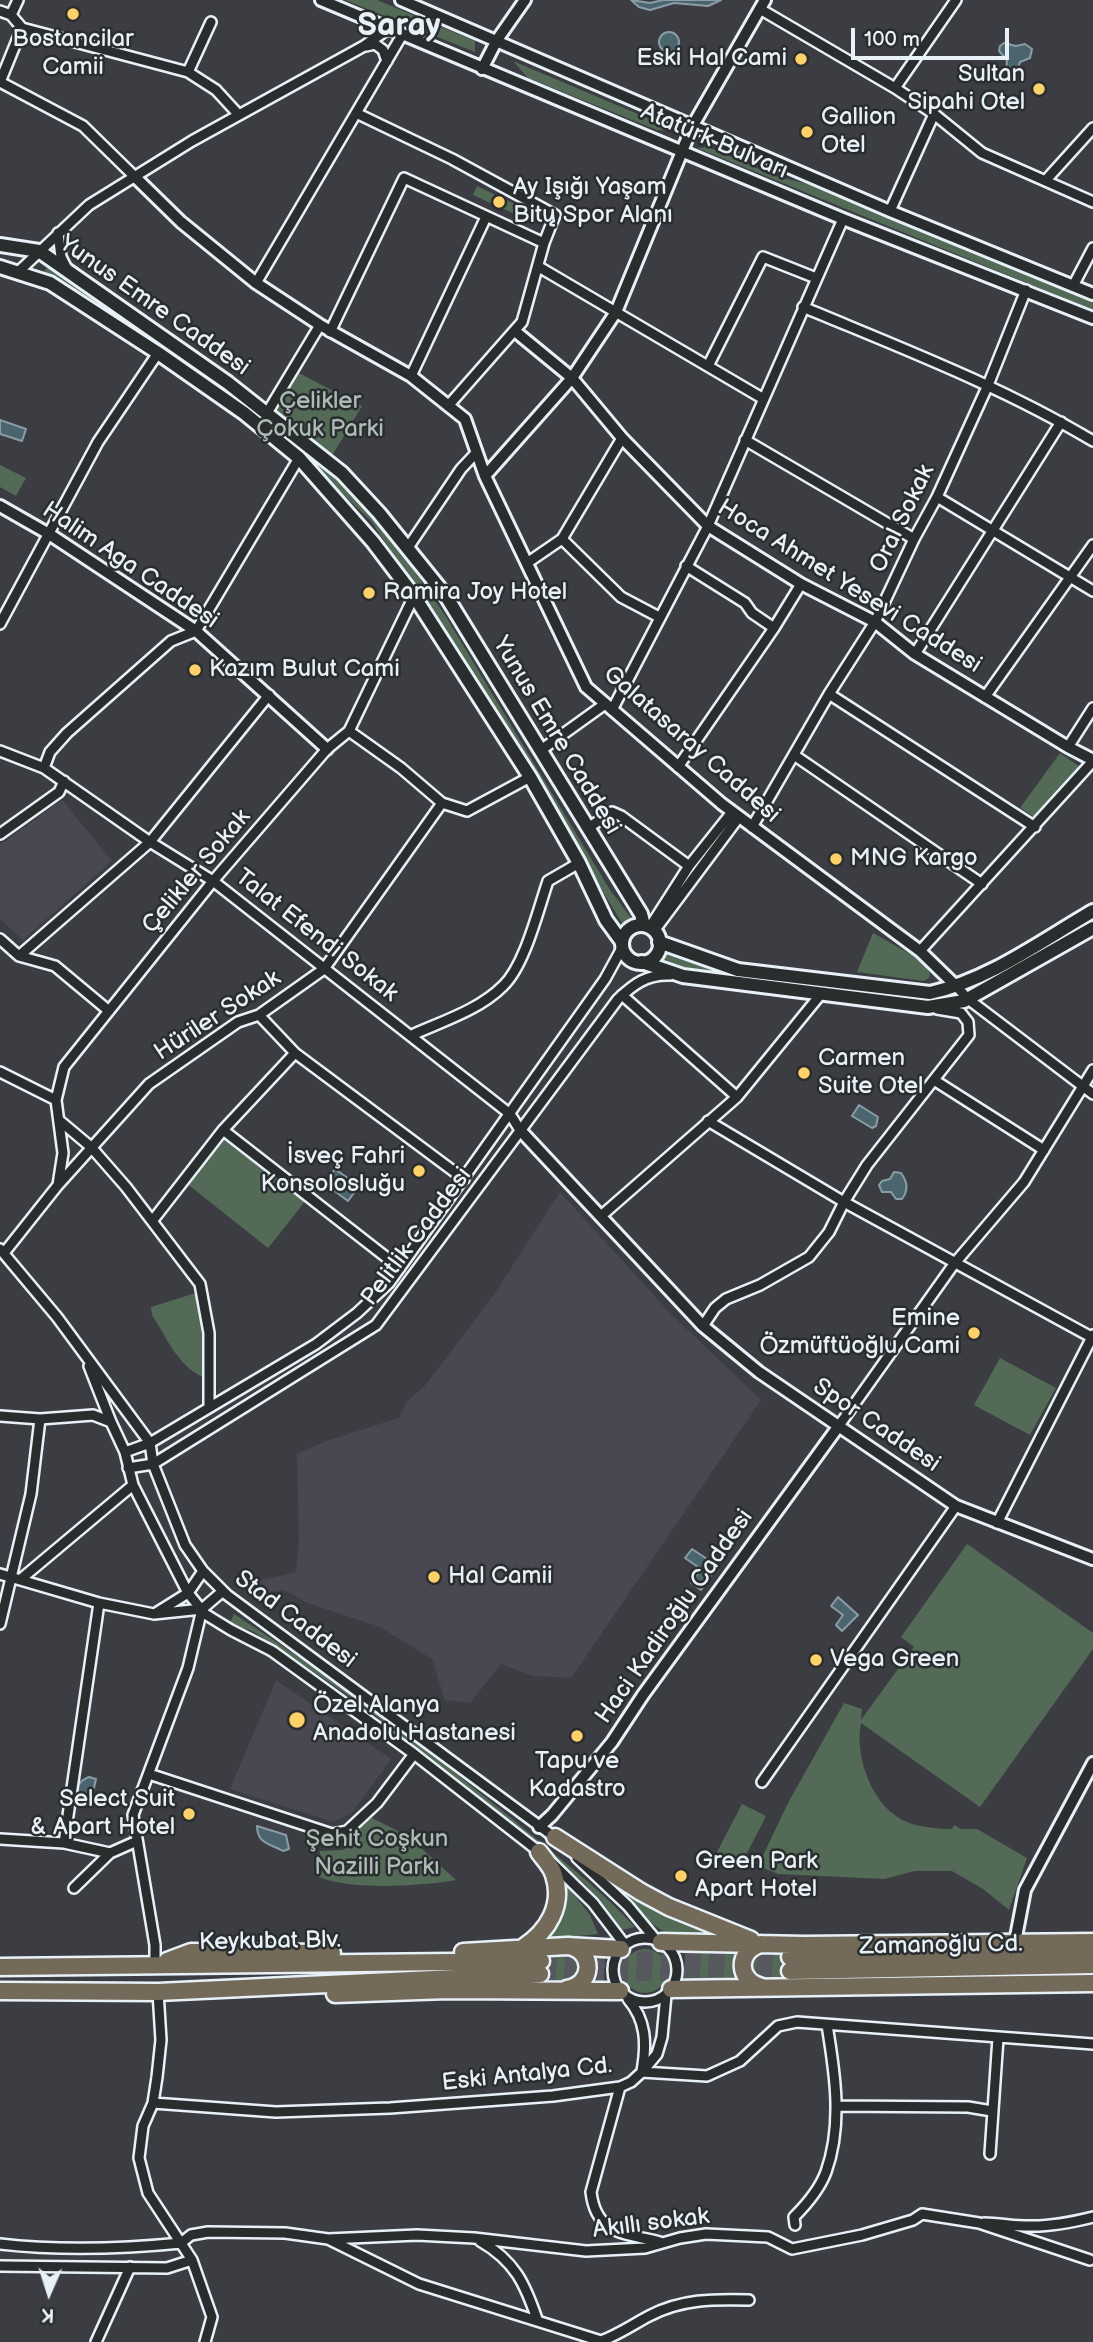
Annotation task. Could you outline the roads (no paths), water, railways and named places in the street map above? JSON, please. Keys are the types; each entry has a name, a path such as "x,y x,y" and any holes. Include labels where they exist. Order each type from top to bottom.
{"highway":[{"path":"555,1837 669,1907 764,1944"},
{"path":"522,1949 540,1937 553,1916 556,1905 554,1874 539,1852"},
{"path":"659,1941 764,1944 1093,1942"},
{"path":"762,1987 755,1986 745,1977 742,1965 746,1952 764,1944"},
{"path":"155,1966 191,1952 426,1952 567,1946 623,1947"},
{"path":"158,1992 191,1996 257,1997 448,1990 572,1989 584,1981 589,1968 585,1955 567,1946"},
{"name":"Zamanoğlu Cd.","path":"1093,1954 790,1964 1093,1965"},
{"name":"Keykubat Blv.","path":"0,1967 541,1968 158,1992 0,1991"},
{"path":"668,1992 762,1987 1093,1983"},
{"path":"565,1989 622,1992"}],"main road":[{"name":"Yunus Emre Caddesi","path":"0,245 39,251 68,270 228,383 342,472 446,596 652,931"},
{"name":"Yunus Emre Caddesi","path":"0,267 50,283 244,413 299,458 373,542 414,596 530,777 622,945"},
{"path":"1093,911 957,987 930,993 738,970 652,931 632,927 627,931 622,945 632,960 683,976 928,1007 968,999 1093,928"},
{"path":"642,962 653,958 657,953 652,931"}],"street":[{"path":"11,15 18,0"},
{"name":"Atatürk Bulvarı","path":"321,0 843,219 1093,318"},
{"name":"Atatürk Bulvarı","path":"401,0 692,127 1093,294"},
{"path":"482,69 497,40 525,0"},
{"path":"895,89 957,0"},
{"path":"485,476 572,378 616,312 692,127 763,5 934,114 982,153 1093,202"},
{"path":"0,11 11,15 22,28 188,72 216,90 238,114"},
{"path":"188,72 211,22"},
{"path":"22,28 0,82 83,126 134,176"},
{"path":"18,272 89,205 238,114 364,46 388,29"},
{"path":"256,283 402,35"},
{"path":"364,46 375,44 383,50 387,61"},
{"path":"356,113 463,164 555,215 544,243 522,322 516,332 448,406"},
{"path":"890,211 934,114"},
{"path":"1046,180 1093,128"},
{"name":"Galatasaray Caddesi","path":"134,176 180,222 256,283 320,325 411,376 465,419 485,476 586,687 736,815 920,951 957,987"},
{"path":"330,331 404,178 544,243"},
{"path":"411,376 486,217"},
{"path":"541,751 609,707 708,526 843,219"},
{"path":"58,233 61,257 68,270"},
{"path":"1073,286 1093,248"},
{"path":"708,366 763,257 816,278"},
{"path":"539,267 762,398"},
{"name":"Oral Sokak","path":"752,827 829,694 875,622 937,497 988,385 1026,290"},
{"path":"803,307 988,385 1093,441"},
{"path":"267,413 320,325"},
{"name":"Hoca Ahmet Yesevi Caddesi","path":"516,332 572,378 622,438 708,526 801,584 875,622 915,654 1093,761"},
{"path":"0,624 99,442 158,353"},
{"path":"915,654 1061,422"},
{"path":"527,563 562,538 622,438"},
{"path":"745,440 914,539"},
{"path":"407,549 461,469 477,453"},
{"path":"44,768 50,752 67,733 171,641 196,631 299,458"},
{"path":"937,497 1093,591"},
{"name":"Halim Aga Caddesi","path":"0,506 49,534 196,631 327,750"},
{"path":"562,538 621,597 659,617"},
{"path":"985,697 1093,545"},
{"path":"685,566 745,603 752,613 774,628"},
{"path":"678,767 774,628 801,584"},
{"name":"Çelikler Sokak","path":"58,1185 63,1153 55,1100 64,1067 213,881 327,750 349,731 414,596"},
{"path":"829,694 1035,827"},
{"path":"19,956 150,842 269,695"},
{"path":"1068,747 1093,708"},
{"path":"349,731 401,768 442,803 467,811 530,777"},
{"name":"Talat Efendi Sokak","path":"0,751 44,768 150,842 213,881 510,1114 520,1130"},
{"path":"794,755 982,884"},
{"path":"920,951 1093,761"},
{"path":"0,834 59,792 64,781"},
{"name":"Hüriler Sokak","path":"2,1251 149,1084 238,1022 259,1015 324,969 442,803"},
{"path":"588,828 612,812 689,866"},
{"path":"652,931 689,866 736,815"},
{"path":"652,931 736,815"},
{"path":"412,1035 481,1004 505,984 525,950 548,881 579,863"},
{"path":"0,940 19,956 55,966 109,1011"},
{"name":"Pelitlik Caddesi","path":"125,1452 150,1443 316,1344 357,1313 389,1283 605,979 622,945"},
{"name":"Pelitlik Caddesi","path":"128,1468 153,1464 376,1325 622,995 633,984 654,974 683,976"},
{"path":"957,987 968,999 1093,1094"},
{"path":"601,1216 737,1097 821,993"},
{"path":"622,995 737,1097"},
{"path":"703,1326 715,1308 726,1299 760,1285 809,1257 829,1232 867,1165 969,1035 968,1022 961,1013 928,1007"},
{"path":"259,1015 295,1053 464,1179"},
{"path":"153,1220 223,1130 295,1053"},
{"path":"838,1426 954,1264 1024,1182 1093,1070"},
{"path":"0,1072 55,1100"},
{"path":"934,1080 1044,1150"},
{"path":"60,1121 92,1147 153,1220 200,1284 209,1333 209,1407"},
{"path":"708,1121 954,1264 1093,1337 997,1523"},
{"path":"223,1130 400,1268"},
{"name":"Spor Caddesi","path":"520,1130 703,1326 759,1372 956,1506 1093,1559"},
{"name":"Stad Caddesi","path":"2,1251 57,1317 150,1443 153,1464 185,1545 203,1571 223,1591 555,1837 628,1906 659,1941"},
{"name":"Stad Caddesi","path":"82,1351 125,1452 133,1485 188,1593 202,1609 231,1630 272,1651 414,1754 539,1852 593,1903 623,1947"},
{"path":"0,1416 40,1419 93,1415 111,1422"},
{"path":"0,1624 16,1577 31,1494 40,1419"},
{"name":"Haci Kadiroğlu Caddesi","path":"539,1827 612,1742 643,1695 838,1426"},
{"path":"16,1577 133,1485"},
{"path":"762,1782 956,1506"},
{"path":"154,1614 188,1593 203,1571"},
{"path":"0,1574 99,1603 154,1614 202,1609 223,1591"},
{"path":"64,1843 99,1603"},
{"path":"155,1966 155,1945 134,1815 188,1668 202,1609"},
{"path":"149,1774 332,1834 347,1832 377,1803 414,1754"},
{"path":"1015,1942 1025,1890 1093,1763"},
{"path":"0,1839 64,1843 110,1853"},
{"path":"74,1888 110,1853 137,1841"},
{"path":"640,1938 659,1941 668,1948 677,1963 678,1972 668,1992 664,2027 657,2054 642,2072 645,2035 638,2010 622,1992 613,1974 616,1956 623,1947 640,1938"},
{"path":"158,1992 160,2040 153,2103 143,2126 139,2158 148,2193 192,2260 212,2317 205,2342"},
{"path":"622,1992 632,1999 649,2002 668,1992"},
{"name":"Eski Antalya Cd.","path":"153,2103 276,2112 390,2108 539,2097 620,2087 642,2072 707,2076 740,2061 778,2026 797,2022 1093,2044"},
{"path":"795,2225 794,2217 826,2174 834,2139 837,2106 827,2025"},
{"path":"990,2154 998,2038"},
{"path":"620,2087 592,2192 593,2208 608,2228 662,2242"},
{"path":"837,2106 968,2106 992,2111"},
{"name":"Akıllı sokak","path":"328,2239 416,2235 474,2238 586,2251 645,2248 706,2234 768,2237 792,2249 862,2235 913,2220 922,2214 979,2223 1090,2260"},
{"path":"979,2223 1030,2227 1060,2225 1093,2217"},
{"path":"0,2244 38,2248 125,2248 181,2243 191,2235 208,2232 285,2233 328,2239 419,2284 601,2341 615,2336 650,2315 682,2302 705,2299 749,2300"},
{"path":"474,2238 510,2263 521,2277 537,2319"},
{"path":"0,2266 167,2268 192,2260"},
{"path":"96,2342 130,2267"}],"water":[{"path":"631,0 650,3 663,0 721,0 708,6 674,3 650,10 639,7"},
{"path":"669,32 676,35 679,42 676,49 669,52 662,49 659,42 662,35"},
{"path":"1004,43 1016,46 1025,44 1032,49 1030,58 1020,62 1014,74 1006,71 1007,60 999,51"},
{"path":"0,420 26,429 22,441 0,434"},
{"path":"859,1105 878,1117 876,1126 872,1128 852,1116"},
{"path":"335,1169 359,1186 348,1201 325,1184"},
{"path":"894,1172 901,1173 906,1182 906,1192 902,1199 896,1199 891,1192 882,1192 879,1185 890,1179"},
{"path":"692,1549 710,1561 706,1566 712,1574 701,1590 691,1583 699,1572 698,1567 685,1558"},
{"path":"838,1597 858,1615 842,1631 836,1625 843,1615 831,1606"},
{"path":"89,1777 96,1779 85,1803 77,1799 77,1791 78,1785"},
{"path":"257,1826 286,1835 289,1849 283,1851 265,1843 259,1837"}],"tunnel":[{"path":"541,1961 790,1957"},
{"path":"540,1974 790,1971"}],"place":[{"name":"Bostancilar Camii","path":"73,14"},
{"name":"Eski Hal Cami","path":"801,59"},
{"name":"Sultan Sipahi Otel","path":"1039,89"},
{"name":"Gallion Otel","path":"807,132"},
{"name":"Ay Işığı Yaşam Bitų Spor Alanı","path":"499,202"},
{"name":"Ramira Joy Hotel","path":"369,593"},
{"name":"Kazım Bulut Cami","path":"195,670"},
{"name":"MNG Kargo","path":"836,859"},
{"name":"Carmen Suite Otel","path":"804,1073"},
{"name":"İsveç Fahri Konsolosluğu","path":"419,1171"},
{"name":"Emine Özmüftüoğlu Cami","path":"974,1333"},
{"name":"Hal Camii","path":"434,1577"},
{"name":"Vega Green","path":"816,1660"},
{"name":"Özel Alanya Anadolu Hastanesi","path":"297,1720"},
{"name":"Tapu ve Kadastro","path":"577,1736"},
{"name":"Select Suit & Apart Hotel","path":"189,1814"},
{"name":"Green Park Apart Hotel","path":"681,1876"}],"district":[{"name":"Saray","path":"399,27"}],"park label":[{"name":"Çelikler Çokuk Parki","path":"320,416"},
{"name":"Şehit Coşkun Nazilli Parkı","path":"377,1854"}]}
